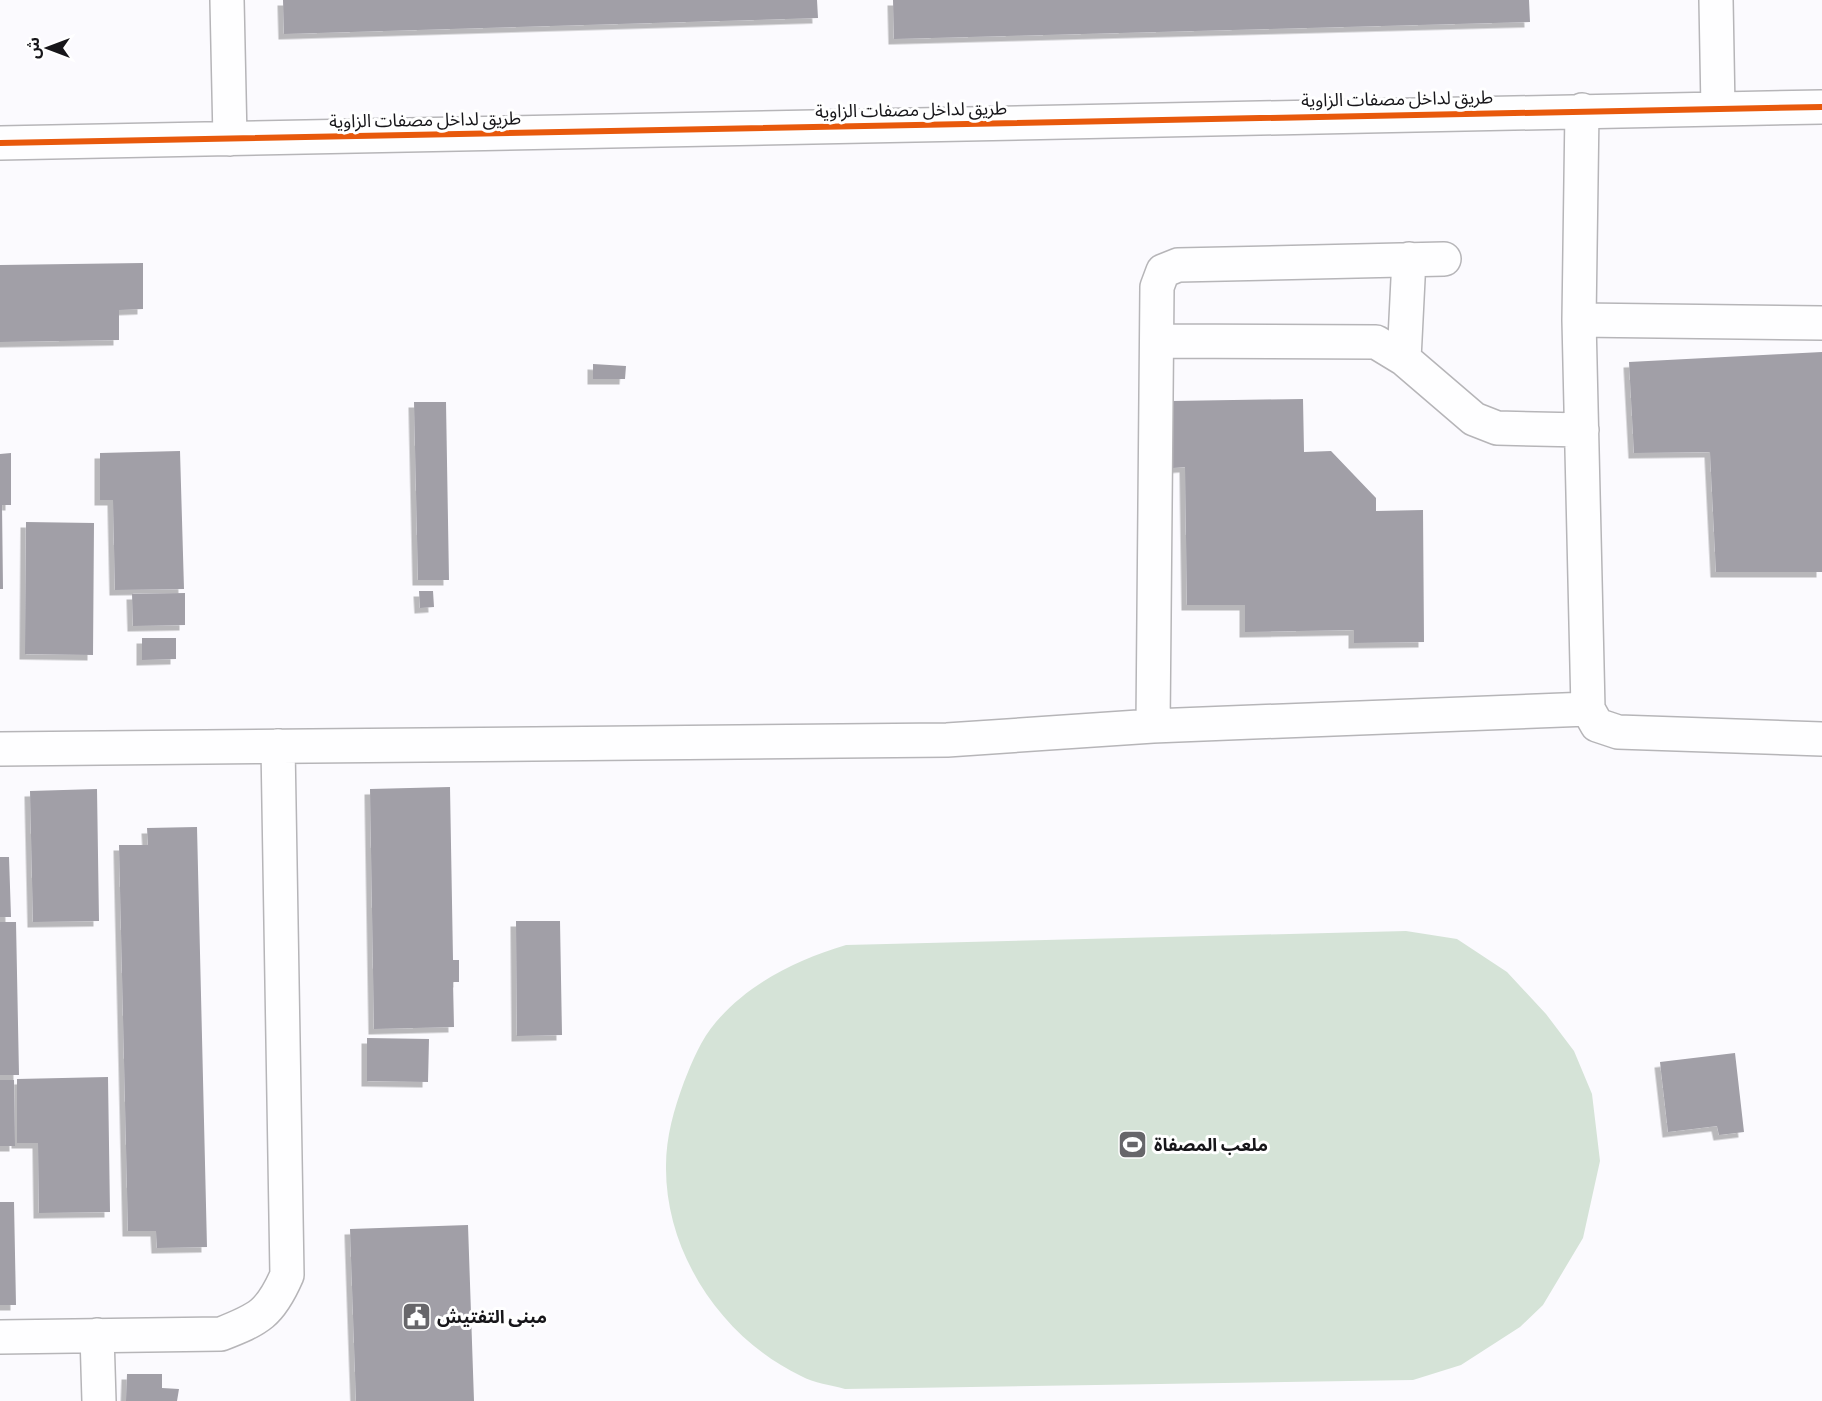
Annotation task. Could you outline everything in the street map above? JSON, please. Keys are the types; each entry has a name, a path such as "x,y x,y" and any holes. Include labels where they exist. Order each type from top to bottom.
{"street":[{"path":"227,0 230,139"},
{"path":"1716,0 1718,109"},
{"name":"طريق لداخل مصفات الزاوية","path":"0,143 1822,107"},
{"path":"1582,110 1579,320 1588,709 1597,725 1618,732 1822,740"},
{"path":"1404,359 1409,259"},
{"path":"1154,726 1157,286 1163,271 1178,264 1444,259"},
{"path":"1579,320 1822,323"},
{"path":"1156,341 1376,342 1404,359 1474,419 1497,428 1581,430"},
{"path":"0,749 947,740 1154,726 1588,709"},
{"path":"0,1337 221,1334 252,1322 276,1302 286,1275 278,746"},
{"path":"97,1335 99,1401"}],"green space":[{"name":"ملعب المصفاة","path":"1406,931 1457,939 1507,972 1546,1014 1574,1051 1592,1094 1600,1161 1583,1238 1543,1305 1520,1327 1461,1365 1413,1380 845,1389 801,1376 773,1360 747,1340 704,1290 688,1261 676,1231 668,1199 666,1166 669,1134 680,1092 697,1051 716,1022 744,995 792,965 846,945"}],"building":[{"path":"283,0 817,0 818,18 284,34"},
{"path":"893,0 1529,0 1530,22 894,39"},
{"path":"143,263 143,309 119,310 119,340 0,342 0,265"},
{"path":"1822,352 1822,572 1716,572 1710,452 1634,453 1629,362"},
{"path":"593,364 626,366 625,379 593,379"},
{"path":"1303,399 1304,452 1331,451 1376,498 1376,511 1423,510 1424,642 1354,643 1354,630 1245,632 1245,605 1187,605 1185,467 1173,468 1172,401"},
{"path":"414,402 446,402 449,580 418,580"},
{"path":"180,451 184,589 115,590 113,500 100,500 100,453"},
{"path":"11,453 11,505 2,505 3,589 0,589 0,454"},
{"path":"26,522 94,523 93,655 25,654"},
{"path":"419,591 433,591 434,607 420,608"},
{"path":"185,593 185,625 133,626 132,594"},
{"path":"142,638 176,638 176,659 142,660"},
{"path":"450,787 453,960 459,960 459,982 453,982 454,1027 374,1029 370,789"},
{"path":"97,789 99,921 33,922 30,791"},
{"path":"197,827 207,1247 157,1248 156,1231 128,1231 119,845 148,845 147,828"},
{"path":"0,857 9,857 11,917 0,917"},
{"path":"516,921 560,921 562,1035 517,1036"},
{"path":"0,922 16,922 19,1075 0,1075"},
{"path":"367,1038 429,1039 428,1082 367,1081"},
{"path":"1735,1053 1744,1132 1719,1135 1717,1126 1668,1132 1660,1062"},
{"path":"108,1077 110,1212 39,1213 38,1143 17,1143 17,1079"},
{"path":"0,1080 14,1080 15,1146 0,1146"},
{"path":"0,1202 14,1202 16,1305 0,1305"},
{"path":"468,1225 474,1401 356,1401 350,1229"},
{"path":"127,1374 162,1374 162,1388 179,1389 177,1401 126,1401"}],"cycle path":[{"path":"0,143 1822,107"}],"place":[{"name":"ملعب المصفاة","path":"1133,1145"},
{"name":"مبنى التفتيش","path":"416,1317"}]}
